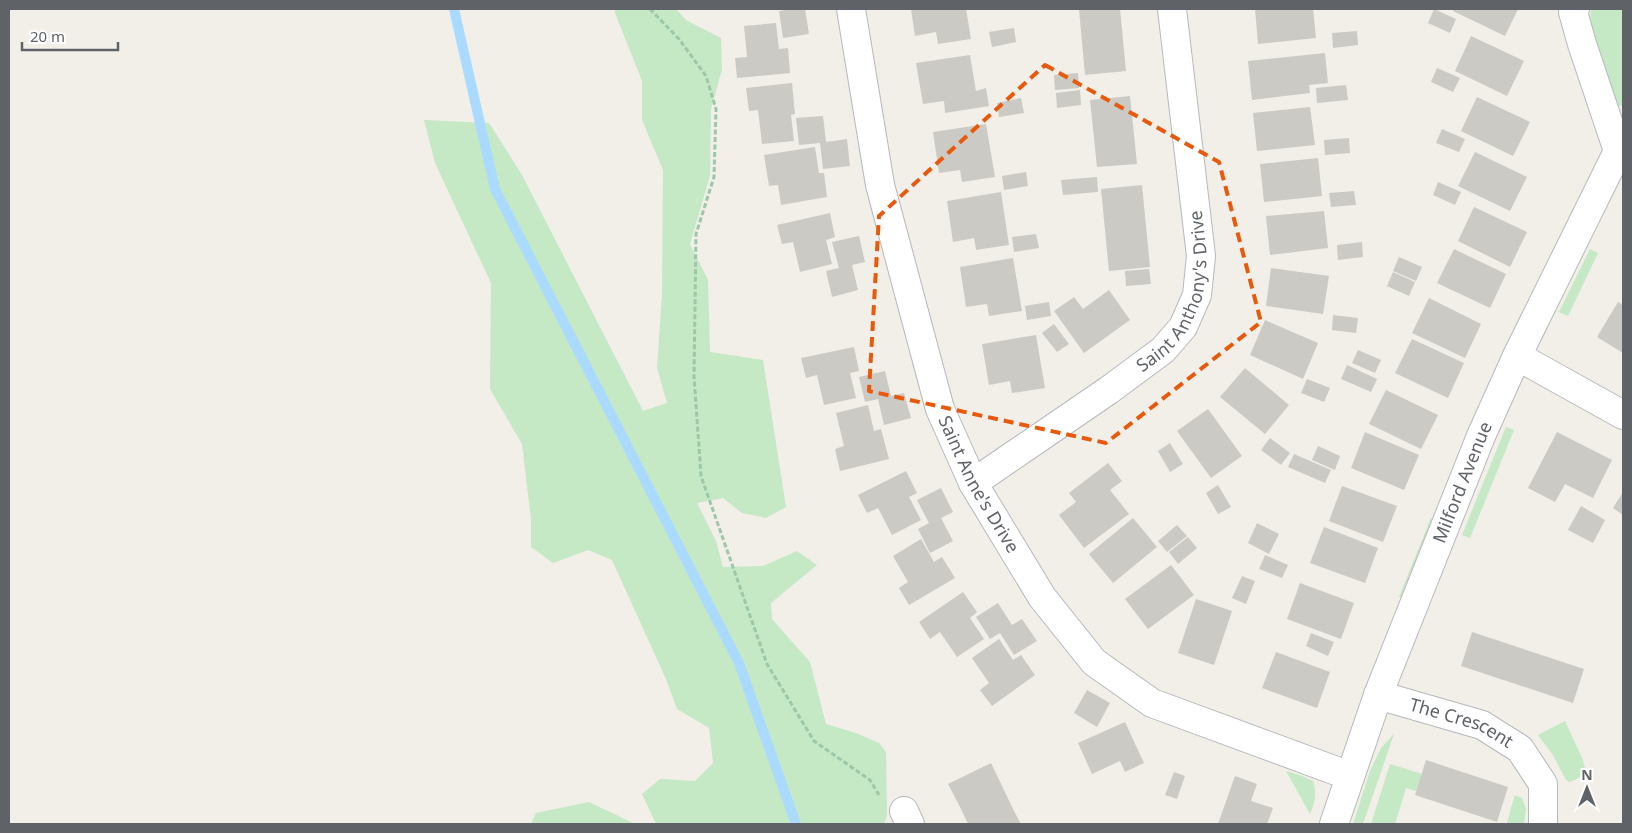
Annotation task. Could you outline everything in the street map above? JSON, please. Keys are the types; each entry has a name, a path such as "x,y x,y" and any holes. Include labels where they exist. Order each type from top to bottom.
{"street":[{"name":"Saint Anne's Drive","path":"851,9 883,194 940,409 973,483 1042,597 1094,662 1152,703 1350,776"},
{"name":"Saint Anthony's Drive","path":"973,483 1109,390 1163,350 1183,327 1197,295 1201,256 1172,9"},
{"name":"Milford Avenue","path":"1334,824 1378,695 1481,436 1517,356 1621,146 1582,44 1573,12 1575,9"},
{"path":"1517,356 1623,415"},
{"name":"The Crescent","path":"1378,695 1482,725 1520,749 1543,784 1543,824"}],"path":[{"path":"650,9 679,39 706,76 716,109 714,177 696,234 694,376 701,476 767,664 814,741 870,780 888,807 907,817"}],"highlighted area":[{"path":"1045,65 1219,162 1261,322 1106,443 869,391 879,216"}],"green space":[{"path":"615,9 676,9 686,20 721,38 722,70 711,109 710,176 690,244 708,280 710,352 763,360 786,507 766,518 742,513 723,498 697,503 716,541 723,567 763,566 797,551 817,565 771,603 772,619 810,662 826,724 856,733 879,743 886,752 887,815 884,824 656,824 642,794 660,779 695,781 713,763 709,728 677,709 666,679 612,560 588,550 553,563 531,547 531,519 522,444 490,389 491,283 435,163 424,120 489,123 522,175 643,411 667,403 657,368 662,294 663,170 642,120 642,81"},
{"path":"1591,9 1623,9 1623,105 1615,107 1589,33"},
{"path":"1590,249 1598,253 1568,316 1559,312"},
{"path":"1506,427 1514,430 1470,538 1462,535"},
{"path":"1431,518 1437,520 1405,599 1399,597"},
{"path":"1565,721 1583,760 1585,769 1579,778 1570,782 1566,780 1553,755 1538,735"},
{"path":"1394,734 1363,824 1353,824 1370,771 1381,748"},
{"path":"1390,764 1422,774 1416,791 1406,788 1395,824 1371,824"},
{"path":"1286,771 1313,781 1315,798 1310,814"},
{"path":"1515,795 1522,798 1526,809 1524,824 1510,824 1507,822"},
{"path":"589,802 635,824 531,824 536,813"}],"building":[{"path":"805,9 809,34 783,38 779,11"},
{"path":"911,9 966,9 971,39 938,44 936,32 915,36"},
{"path":"1079,9 1120,9 1126,71 1085,75"},
{"path":"1255,9 1313,9 1316,38 1258,44"},
{"path":"1434,9 1456,19 1450,33 1428,23"},
{"path":"1454,9 1518,9 1505,36 1453,11"},
{"path":"776,23 779,49 788,48 790,73 737,78 735,58 747,57 744,26"},
{"path":"1014,28 1016,42 992,47 989,32"},
{"path":"1357,31 1358,45 1333,48 1332,33"},
{"path":"1471,36 1524,61 1507,96 1455,71"},
{"path":"1325,53 1328,83 1309,85 1310,93 1252,100 1248,61"},
{"path":"970,55 976,91 986,88 989,106 945,113 944,101 923,104 916,63"},
{"path":"1437,68 1460,78 1453,92 1431,82"},
{"path":"1078,73 1079,88 1055,90 1054,75"},
{"path":"792,83 795,114 791,115 794,141 762,144 758,110 749,111 746,88"},
{"path":"1346,85 1348,100 1317,103 1316,88"},
{"path":"1080,90 1081,105 1057,108 1056,93"},
{"path":"1130,96 1137,164 1097,167 1090,100"},
{"path":"1477,97 1530,122 1513,156 1461,131"},
{"path":"1021,98 1024,113 999,117 997,103"},
{"path":"1310,107 1315,145 1257,151 1253,113"},
{"path":"823,116 826,142 847,139 850,166 823,169 820,143 799,145 796,118"},
{"path":"986,124 995,177 962,182 960,170 939,173 933,132"},
{"path":"1442,129 1465,139 1459,152 1436,143"},
{"path":"1349,138 1350,153 1325,155 1324,140"},
{"path":"815,147 819,173 824,173 827,197 781,205 778,185 769,186 764,155"},
{"path":"1475,152 1527,177 1510,211 1458,186"},
{"path":"1318,158 1322,196 1264,202 1260,164"},
{"path":"1026,172 1028,186 1004,190 1002,176"},
{"path":"1097,177 1098,192 1063,195 1061,180"},
{"path":"1438,182 1461,192 1455,205 1433,195"},
{"path":"1142,185 1150,267 1109,271 1101,189"},
{"path":"1354,191 1356,205 1331,207 1329,193"},
{"path":"1001,192 1009,245 976,250 974,238 953,242 947,201"},
{"path":"1474,207 1527,232 1510,267 1458,241"},
{"path":"1324,211 1328,248 1270,255 1266,216"},
{"path":"830,213 835,237 826,240 832,264 800,272 793,242 782,244 777,225"},
{"path":"1036,234 1039,248 1014,252 1012,237"},
{"path":"859,236 865,262 852,265 858,290 832,297 826,271 839,268 832,242"},
{"path":"1362,242 1363,257 1338,260 1337,245"},
{"path":"1454,249 1506,274 1490,308 1437,283"},
{"path":"1399,257 1422,267 1416,281 1393,271"},
{"path":"1013,258 1022,311 989,316 987,304 966,307 960,267"},
{"path":"1271,268 1329,276 1323,314 1266,306"},
{"path":"1149,269 1151,284 1126,286 1125,271"},
{"path":"1393,272 1415,282 1409,296 1387,286"},
{"path":"1109,290 1130,320 1084,353 1054,311 1074,297 1083,309"},
{"path":"1429,298 1481,324 1465,358 1412,333"},
{"path":"1049,302 1051,316 1027,320 1025,306"},
{"path":"1618,302 1623,305 1623,353 1597,337"},
{"path":"1333,315 1358,318 1356,333 1332,330"},
{"path":"1265,320 1318,343 1303,379 1250,355"},
{"path":"1054,324 1069,344 1057,352 1042,333"},
{"path":"1036,335 1045,388 1012,393 1010,381 989,385 982,344"},
{"path":"1412,339 1464,363 1448,398 1395,373"},
{"path":"854,347 859,371 850,373 856,398 824,405 817,375 806,378 801,358"},
{"path":"1358,350 1381,360 1375,373 1352,363"},
{"path":"1347,365 1377,379 1371,392 1341,379"},
{"path":"1245,368 1289,405 1265,434 1220,397"},
{"path":"885,371 891,396 904,393 911,418 884,425 878,399 865,402 859,377"},
{"path":"1307,379 1330,388 1324,402 1301,393"},
{"path":"1386,390 1438,415 1421,449 1369,424"},
{"path":"868,405 874,431 881,429 889,459 840,471 835,449 844,446 836,413"},
{"path":"1208,409 1242,456 1211,478 1177,431"},
{"path":"1365,432 1419,455 1404,490 1351,468"},
{"path":"1557,432 1612,460 1593,498 1565,484 1555,502 1528,488"},
{"path":"1270,438 1290,453 1281,465 1261,450"},
{"path":"1170,443 1183,464 1170,472 1158,451"},
{"path":"1318,446 1340,456 1335,470 1312,460"},
{"path":"1294,454 1331,470 1325,483 1288,467"},
{"path":"1108,463 1122,481 1110,490 1129,514 1084,548 1059,515 1076,502 1069,493"},
{"path":"906,471 917,493 909,497 921,520 892,535 878,508 867,513 858,495"},
{"path":"1218,485 1231,507 1218,514 1206,493"},
{"path":"1342,486 1397,506 1383,542 1329,521"},
{"path":"941,488 953,512 941,518 953,541 930,553 918,529 929,523 917,500"},
{"path":"1623,492 1623,515 1613,508"},
{"path":"1581,506 1605,520 1593,543 1568,530"},
{"path":"1133,518 1157,547 1113,583 1089,554"},
{"path":"1257,523 1279,534 1269,554 1248,543"},
{"path":"1177,525 1187,536 1167,552 1158,541"},
{"path":"1324,527 1378,548 1365,583 1310,563"},
{"path":"1188,537 1197,548 1178,564 1169,552"},
{"path":"921,539 934,562 942,557 955,578 909,605 899,588 908,582 893,556"},
{"path":"1265,555 1288,565 1282,578 1259,569"},
{"path":"1171,565 1194,595 1148,629 1125,599"},
{"path":"1242,576 1255,581 1246,604 1232,598"},
{"path":"1300,583 1354,603 1341,639 1287,619"},
{"path":"963,592 977,612 970,618 984,639 957,657 940,632 930,639 919,622"},
{"path":"1196,599 1232,611 1214,665 1178,653"},
{"path":"998,603 1012,625 1022,619 1037,641 1014,655 1000,633 990,639 976,617"},
{"path":"1472,632 1584,669 1573,703 1461,666"},
{"path":"1311,633 1334,642 1328,656 1306,646"},
{"path":"999,639 1013,660 1021,655 1035,675 992,706 980,690 989,683 972,658"},
{"path":"1276,652 1330,672 1317,708 1262,688"},
{"path":"1087,690 1110,703 1097,727 1074,713"},
{"path":"1125,722 1144,763 1125,772 1120,761 1092,774 1078,743"},
{"path":"1426,760 1508,787 1497,822 1415,795"},
{"path":"991,763 1021,824 968,824 948,784"},
{"path":"1174,772 1185,776 1177,799 1165,795"},
{"path":"1235,776 1257,784 1251,801 1273,808 1267,824 1218,824"}],"waterway":[{"path":"454,9 495,189 739,663 796,824"}]}
